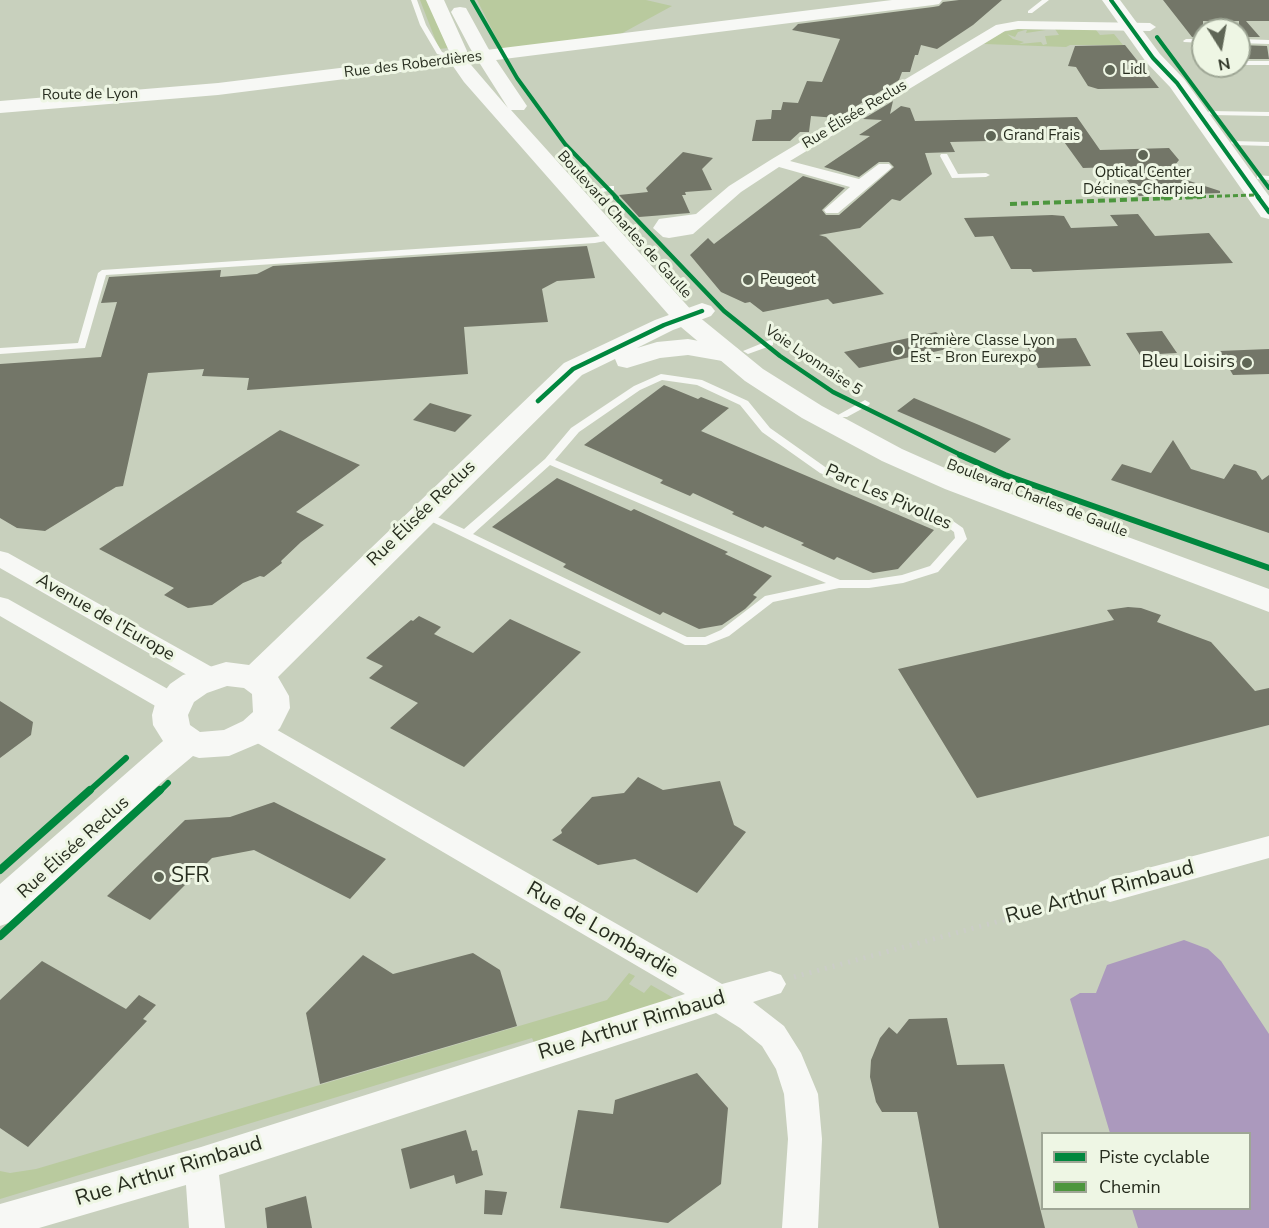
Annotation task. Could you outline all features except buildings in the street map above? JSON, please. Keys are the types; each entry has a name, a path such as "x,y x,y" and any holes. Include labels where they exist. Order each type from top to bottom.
{"main road":[{"path":"435,0 458,51 457,59 613,237 699,319"},
{"name":"Boulevard Charles de Gaulle","path":"456,0 466,26 517,105 601,190 624,229 699,319 749,349 802,391 854,409 933,459 1007,491 1269,584"},
{"name":"Rue des Roberdières","path":"0,107 180,93 933,0"},
{"path":"1111,0 1140,26"},
{"path":"1129,0 1153,58 1207,112 1266,181"},
{"name":"Route de Lyon","path":"0,91 62,97 180,93"},
{"path":"1207,112 1269,212"},
{"name":"Rue Élisée Reclus","path":"538,401 580,376 699,319"},
{"name":"Rue Élisée Reclus","path":"256,679 422,514 573,369 699,319"},
{"name":"Rue Élisée Reclus","path":"580,376 657,350 674,347 749,349"},
{"name":"Boulevard Charles de Gaulle","path":"749,349 800,405 892,455 955,483 1269,601"},
{"path":"234,675 256,679 266,686 271,696 272,708 267,719 256,730 229,743 214,746 187,741 177,734 171,725 170,715 173,704 195,684 210,677 234,675"},
{"name":"Rue Élisée Reclus","path":"0,909 149,772 187,741"}],"street":[{"name":"Rue Élisée Reclus","path":"1018,25 1019,18 1030,12"},
{"name":"Rue Élisée Reclus","path":"700,218 735,189 777,162 1001,28 1018,25 1140,26"},
{"path":"777,162 862,185"},
{"path":"832,210 884,167"},
{"name":"Avenue de l'Europe","path":"0,558 210,677"},
{"path":"0,605 173,704"},
{"name":"Rue de Lombardie","path":"256,730 718,998 751,1018 773,1036 790,1063 801,1094 805,1139 800,1228"},
{"name":"Rue Arthur Rimbaud","path":"1110,890 1269,846"},
{"name":"Rue Arthur Rimbaud","path":"0,1222 201,1164 718,998 770,984"},
{"path":"201,1164 207,1228"}],"lane":[{"path":"414,0 423,25 439,53 457,59"},
{"name":"Rue Élisée Reclus","path":"1030,12 1046,0"},
{"path":"1186,41 1191,41"},
{"path":"1251,42 1269,42"},
{"path":"1251,63 1269,63"},
{"path":"1207,112 1269,114"},
{"path":"1235,143 1269,144"},
{"path":"944,156 955,176 986,175"},
{"path":"0,351 82,346 102,273 613,237"},
{"name":"Parc Les Pivolles","path":"422,514 685,641 706,641 726,633 769,599 839,584 869,584 903,579 934,569 961,539 959,530 949,523 824,471 766,430 744,403 699,382 661,378 646,383 575,430 549,461 466,534"},
{"name":"Parc Les Pivolles","path":"549,461 839,584"}],"green space":[{"path":"420,0 428,0 448,48 439,49"},
{"path":"477,0 646,0 672,6 617,36 502,49"},
{"path":"1017,29 1046,30 1026,33 1027,30 1025,30 1018,32 1015,37 1007,34 1013,39 1024,42 1019,44 1041,42 1043,45 1047,44 1045,36 1059,35 1055,29 1096,30 1100,35 1114,34 1123,45 1070,45 1066,47 984,44 1003,32"},
{"path":"629,973 635,976 629,984 644,993 651,985 677,1000 536,1047 532,1038 0,1199 0,1171 10,1173 36,1169 607,1000"}],"shaded area":[{"path":"1184,940 1208,949 1221,961 1269,1034 1269,1228 1138,1228 1132,1210 1251,1210 1251,1132 1110,1132 1070,999 1080,993 1096,993 1107,965"}],"marked path":[{"path":"1010,204 1257,195"}],"cycle path":[{"name":"Voie Lyonnaise 5","path":"472,0 517,78 565,144 724,311 780,356 833,392 919,436 1005,475 1269,568"},
{"path":"1111,0 1153,58 1177,83 1269,212"},
{"path":"1157,37 1269,188"},
{"path":"538,401 573,369 664,325 702,311"},
{"path":"0,870 126,758"},
{"path":"0,936 168,783"}],"place":[{"name":"Lidl","path":"1110,70"},
{"name":"Grand Frais","path":"991,136"},
{"name":"Optical Center Décines-Charpieu","path":"1143,155"},
{"name":"Peugeot","path":"748,280"},
{"name":"Première Classe Lyon Est - Bron Eurexpo","path":"898,350"},
{"name":"Bleu Loisirs","path":"1247,363"},
{"name":"SFR","path":"159,877"}]}
